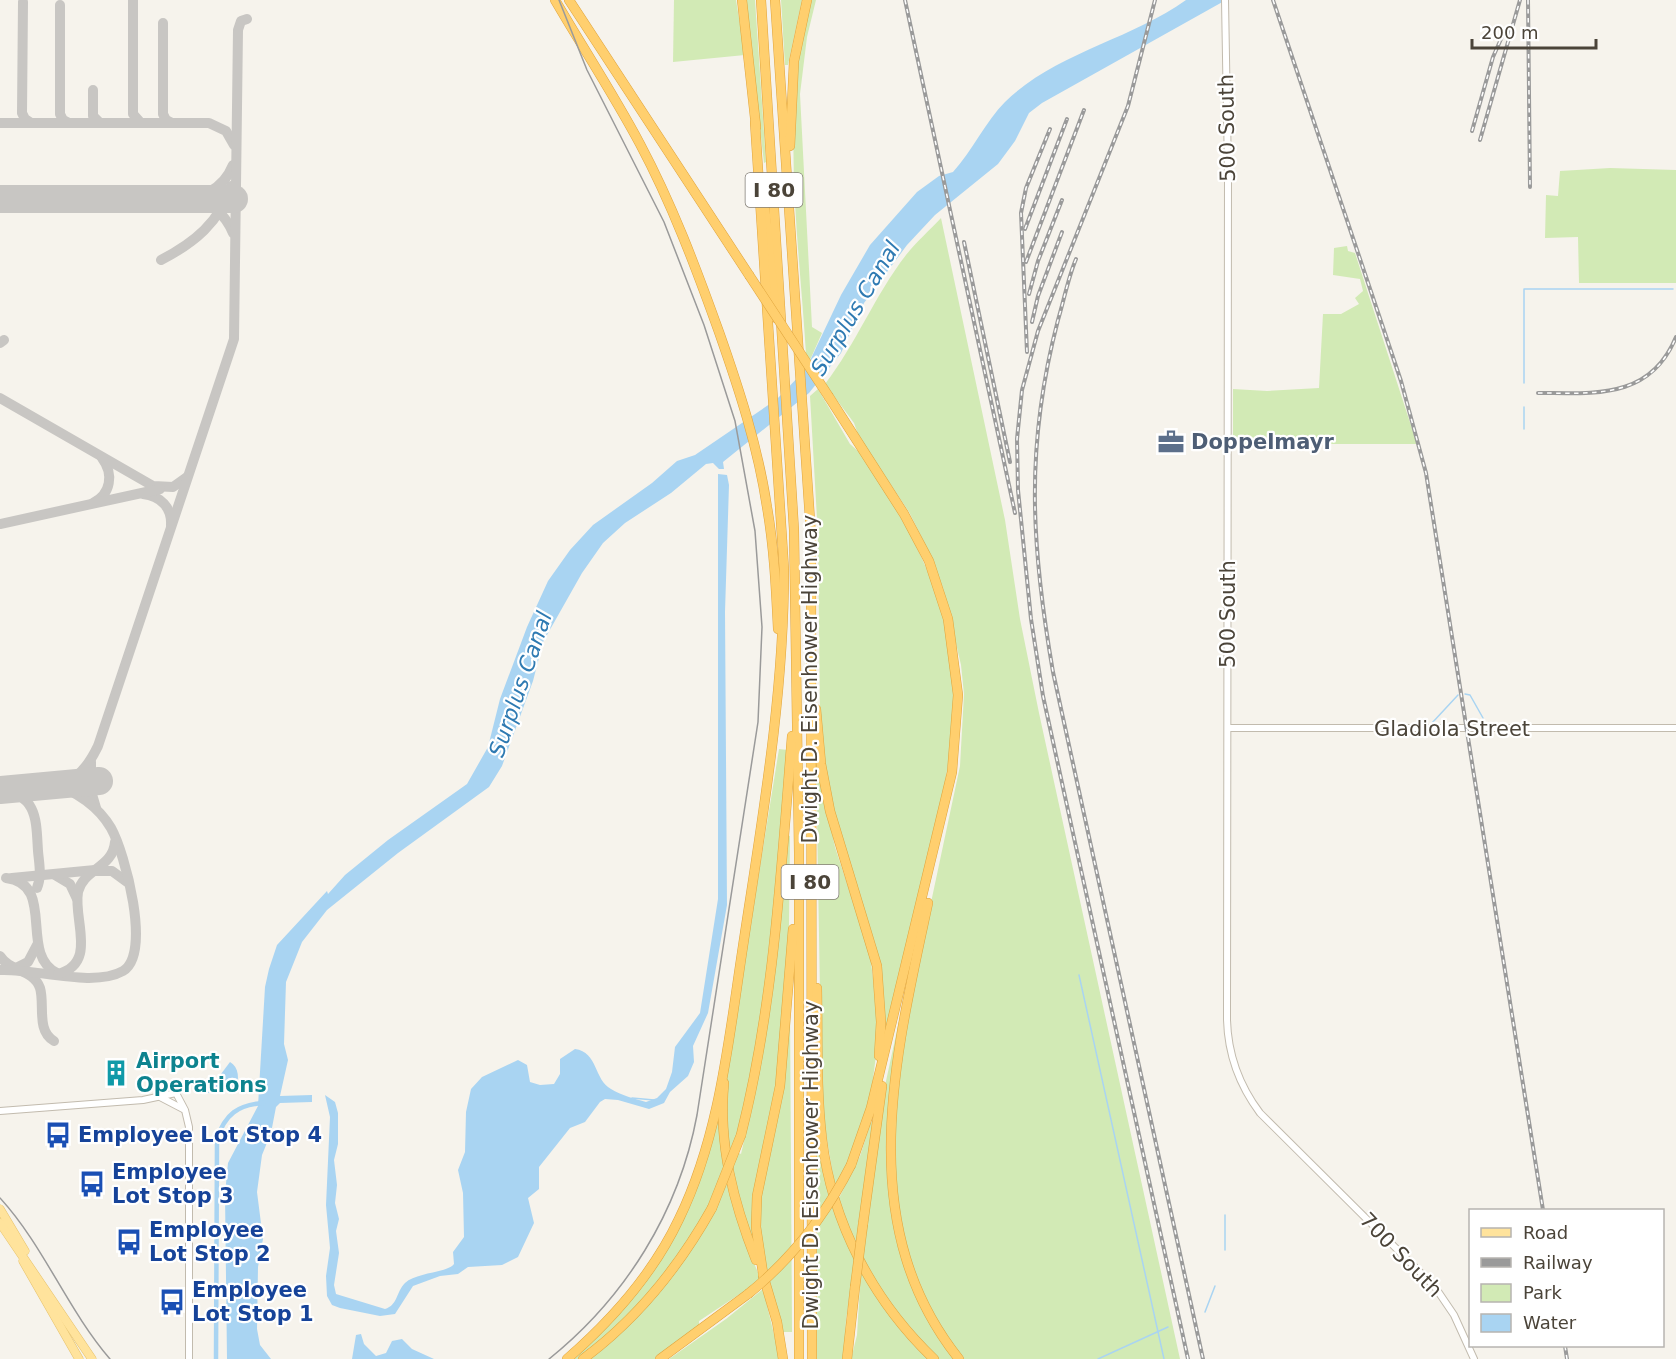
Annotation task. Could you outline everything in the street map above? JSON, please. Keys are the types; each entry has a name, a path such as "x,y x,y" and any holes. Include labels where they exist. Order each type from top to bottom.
{"highway":[{"path":"555,0 641,145 680,229 745,410 767,506 776,580 778,672 774,743"},
{"path":"570,0 908,520 934,575 946,612 955,657 958,753 903,1032 890,1163 893,1208 906,1262 931,1317 959,1359"},
{"path":"742,0 779,350 786,380"},
{"name":"Dwight D. Eisenhower Highway","path":"761,0 789,417 797,680 798,1359"},
{"name":"Dwight D. Eisenhower Highway","path":"775,0 811,535 812,1359"},
{"path":"790,226 790,100 794,61 807,0"},
{"path":"567,1359 625,1304 656,1260 680,1219 708,1141 729,1036 774,743 784,622 784,568 755,123"},
{"path":"811,644 821,765 830,811 877,966 881,1022 878,1076"},
{"path":"583,1359 635,1314 669,1275 712,1208 741,1135 755,1081 775,943 797,680"},
{"path":"660,1359 775,1272 804,1239 834,1197 851,1165 865,1127 905,971 952,772 957,736"},
{"path":"783,1359 777,1322 765,1280 756,1227 757,1196 780,1086 799,852"},
{"path":"810,872 815,902 820,1118 828,1176 845,1229 866,1272 895,1316 933,1359"},
{"path":"847,1359 876,1116 905,971"},
{"path":"729,1036 724,1089 724,1133 730,1183 743,1227 765,1280"}],"main road":[{"path":"0,1209 13,1227 38,1277"},
{"path":"0,1223 92,1359"},
{"path":"12,1239 29,1275 79,1359"}],"street":[{"name":"500 South","path":"1226,2 1227,1020 1231,1056 1241,1085 1260,1113 1336,1189"},
{"name":"Gladiola Street","path":"1228,728 1676,728"},
{"path":"0,1112 160,1097 176,1093 185,1110 189,1127 189,1359"},
{"path":"160,1097 174,1102 185,1110"},
{"name":"700 South","path":"1336,1189 1435,1287 1454,1315 1474,1359"}],"green space":[{"path":"674,0 736,0 745,55 673,62"},
{"path":"745,0 755,0 766,162 764,163"},
{"path":"781,0 802,0 788,65 785,65"},
{"path":"811,0 816,0 807,37 800,94 812,327 822,333 810,360 806,354 796,221 794,132 801,43"},
{"path":"1610,168 1676,170 1676,283 1579,283 1578,237 1545,238 1546,195 1558,196 1560,171"},
{"path":"941,218 1005,520 1020,619 1039,713 1180,1359 962,1359 928,1308 901,1235 893,1138 902,1054 919,959 960,766 964,694 961,665 943,588 927,548 909,512 859,437 854,423 825,384 895,270 910,250"},
{"path":"1347,246 1348,251 1355,253 1417,444 1233,444 1233,389 1267,391 1319,388 1323,314 1341,314 1359,304 1355,298 1363,291 1360,279 1333,275 1334,248"},
{"path":"818,389 850,444 859,452 886,492 920,553 938,597 952,652 954,715 946,778 885,1044 884,997 875,943 846,857 826,778 820,715 818,536 810,396"},
{"path":"779,749 788,750 782,837 757,1051 733,1150 741,1154 747,1128 787,835 790,836 789,925 780,1061 768,1133 754,1188 754,1242 749,1235 743,1213 730,1154 726,1094 727,1071"},
{"path":"816,759 835,847 870,954 878,1019 871,1095 857,1141 835,1188 822,1109"},
{"path":"918,933 888,1160 890,1198 899,1245 956,1359 938,1359 897,1315 862,1258 883,1095"},
{"path":"790,1004 792,1332 782,1332 763,1261 757,1213"},
{"path":"817,1108 821,1154 855,1259 846,1320 844,1359 817,1359"},
{"path":"718,1109 726,1170 700,1224 643,1302 580,1359 573,1359 609,1324 665,1250"},
{"path":"871,1122 873,1123 857,1249 838,1200 860,1156"},
{"path":"728,1181 745,1241 761,1280 699,1321 699,1327 656,1359 588,1359 618,1335 717,1203"},
{"path":"861,1269 930,1359 851,1359 857,1335"},
{"path":"763,1289 780,1359 669,1359 726,1319"}],"water":[{"name":"Surplus Canal","path":"1186,0 1226,0 1042,103 1029,113 1015,141 998,164 935,215 907,245 864,303 841,353 809,393 723,462 724,469 719,469 713,463 706,464 671,493 625,523 603,543 582,573 543,642 533,681 502,766 489,787 398,853 327,910 302,942 286,982 284,1044 288,1060 280,1096 312,1095 312,1102 280,1103 276,1107 271,1133 262,1155 257,1192 263,1239 258,1267 257,1329 260,1345 271,1359 227,1359 225,1194 228,1163 258,1106 265,987 277,945 345,875 388,840 467,784 488,747 500,699 527,627 548,581 570,550 593,525 652,483 677,461 695,455 777,399 806,369 841,295 870,245 917,192 939,176 953,172 1005,102 1046,71 1141,26"},
{"path":"718,474 727,475 729,485 725,612 727,905 708,1013 693,1046 694,1062 688,1076 670,1092 664,1103 649,1109 618,1100 605,1099 600,1102 585,1122 570,1128 539,1167 539,1189 528,1198 534,1223 518,1257 502,1265 468,1267 458,1274 440,1276 413,1286 395,1314 380,1316 332,1305 327,1296 326,1276 330,1248 326,1205 330,1117 325,1095 335,1102 338,1113 338,1144 334,1160 337,1185 335,1203 339,1219 336,1231 339,1253 334,1285 336,1294 385,1309 392,1305 402,1287 410,1279 445,1269 454,1264 453,1252 464,1237 463,1193 458,1170 465,1152 466,1112 471,1089 482,1077 518,1060 527,1065 530,1082 540,1085 554,1084 560,1074 560,1059 575,1049 588,1055 601,1079 619,1093 646,1102 657,1098 666,1089 672,1072 675,1047 700,1013 718,899"},
{"path":"230,1062 238,1074 235,1088 203,1094 199,1091 199,1088 212,1086"},
{"path":"361,1334 364,1344 376,1356 386,1353 392,1341 402,1339 412,1349 434,1359 352,1359 356,1335"}],"waterway":[{"path":"1524,383 1524,289 1673,289"},
{"path":"1524,407 1524,429"},
{"path":"1465,694 1470,695 1483,718"},
{"path":"1432,723 1458,695"},
{"path":"1079,975 1164,1359"},
{"path":"632,1098 654,1100"},
{"path":"216,1359 217,1139 224,1123 234,1112 246,1106 263,1103"},
{"path":"1225,1215 1225,1250"},
{"path":"1205,1312 1215,1286"},
{"path":"1098,1359 1168,1327"}],"taxiway":[{"path":"133,0 133,114 141,123"},
{"path":"23,2 22,113 31,123"},
{"path":"60,5 60,114 63,120 69,123"},
{"path":"41,787 76,776 87,765 98,746 234,339 238,30 241,21 247,19"},
{"path":"163,23 163,114 166,120 172,123"},
{"path":"93,90 93,116 100,123"},
{"path":"0,123 209,123 226,131 234,145"},
{"path":"176,199 194,197 217,187 233,165"},
{"path":"161,260 195,239 213,221 231,186"},
{"path":"191,200 211,206 226,220 233,233"},
{"path":"0,343 4,340"},
{"path":"0,398 153,486 173,487 187,477"},
{"path":"93,503 104,494 109,483 108,471 102,458"},
{"path":"0,524 160,489"},
{"path":"143,494 155,497 164,504 170,513 171,525"},
{"path":"91,762 91,791 96,808"},
{"path":"0,970 96,978 123,971 131,961 136,925 129,880 117,841 111,828 94,807 70,791 53,787"},
{"path":"0,790 22,797 32,811 37,829 40,870 37,888"},
{"path":"58,974 70,968 81,951 77,903 81,884 109,858 115,842"},
{"path":"12,878 95,870"},
{"path":"96,871 112,871 127,882"},
{"path":"55,875 70,884 77,899"},
{"path":"6,878 21,883 30,893 40,951 46,964 57,973"},
{"path":"14,969 28,962 37,945"},
{"path":"0,956 9,965 37,982 41,994 45,1031 54,1041"}],"runway":[{"path":"0,199 234,199"},
{"path":"0,790 99,781"}],"tram line":[{"path":"549,1359 602,1309 645,1250 662,1219 689,1151 697,1115 758,722 762,627 755,531 735,421 704,325 664,222 587,70 559,0"},
{"path":"0,1198 30,1236 81,1320 110,1359"}],"railway":[{"path":"905,0 1015,513"},
{"path":"1155,0 1128,106 1038,331 1022,390 1017,439 1018,490 1031,619 1043,696 1188,1359"},
{"path":"1273,0 1401,381 1426,473 1543,1209"},
{"path":"1480,140 1520,0"},
{"path":"1528,0 1530,187"},
{"path":"1472,131 1493,57 1505,30"},
{"path":"1026,262 1084,110"},
{"path":"1025,229 1067,119"},
{"path":"1027,352 1021,213 1026,188 1050,129"},
{"path":"1029,294 1038,261 1062,200"},
{"path":"1032,322 1038,296 1062,232"},
{"path":"964,242 1010,462"},
{"path":"1076,259 1068,281 1047,366 1040,410 1035,496 1040,581 1053,672 1203,1359"},
{"path":"1538,393 1599,392 1618,389 1636,382 1651,372 1665,357 1676,337"},
{"path":"1565,1347 1567,1359"}],"place":[{"name":"Doppelmayr","path":"1171,442"},
{"name":"Airport Operations","path":"116,1073"},
{"name":"Employee Lot Stop 4","path":"58,1135"},
{"name":"Employee Lot Stop 3","path":"92,1184"},
{"name":"Employee Lot Stop 2","path":"129,1242"},
{"name":"Employee Lot Stop 1","path":"172,1302"}]}
